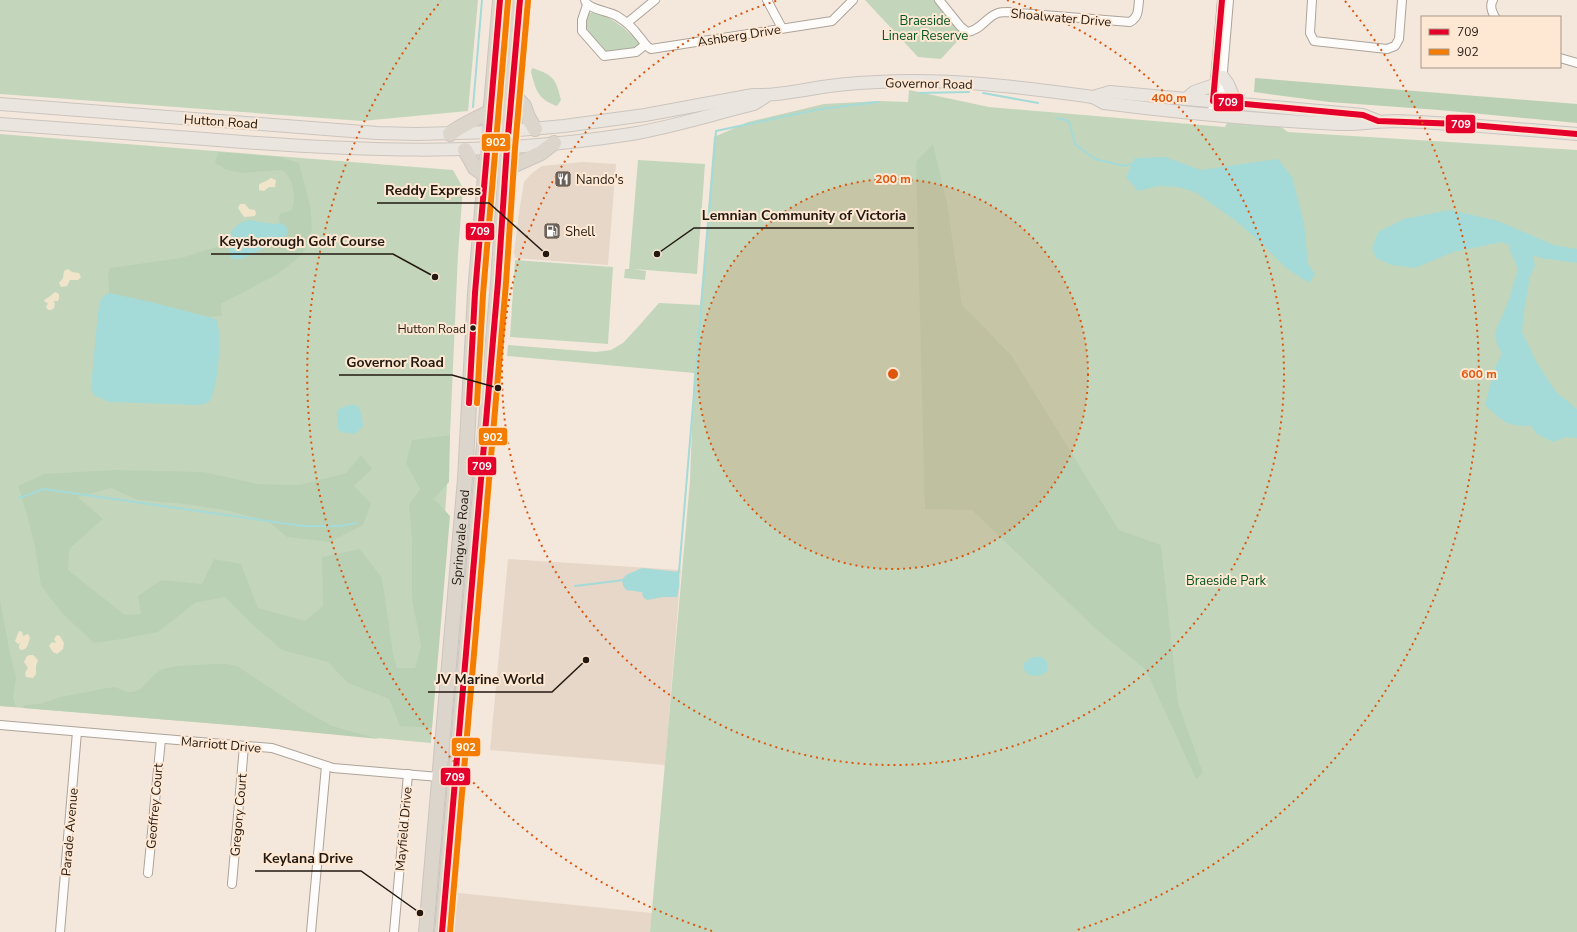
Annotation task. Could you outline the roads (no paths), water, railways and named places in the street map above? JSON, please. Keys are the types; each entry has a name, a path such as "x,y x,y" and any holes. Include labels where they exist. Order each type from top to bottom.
{"highway":[{"name":"Springvale Road","path":"426,932 465,479 475,294 490,132 500,0"},
{"name":"Springvale Road","path":"442,932 498,282 507,147 520,0"},
{"path":"512,93 524,106 535,129"},
{"path":"450,134 460,126 476,120 491,110"},
{"path":"506,169 541,153 554,144"},
{"path":"465,150 476,168 485,175"}],"main road":[{"name":"Governor Road","path":"490,132 535,129 615,119 753,95 766,96 845,84 920,81 1013,87 1093,97 1104,103 1215,115 1340,124 1362,124 1378,121 1466,125 1577,134"},
{"path":"1186,99 1194,92 1218,81 1228,84 1236,103"},
{"name":"Governor Road","path":"1093,97 1110,92 1363,115 1378,121"},
{"name":"Governor Road","path":"488,148 554,144 616,136 664,127 754,104 766,96"},
{"name":"Hutton Road","path":"0,104 377,133 450,134 490,132"},
{"name":"Hutton Road","path":"0,124 317,148 415,151 488,148"}],"street":[{"path":"627,23 654,0"},
{"path":"767,0 782,28"},
{"name":"Ashberg Drive","path":"645,45 654,49 832,21 853,0"},
{"name":"Shoalwater Drive","path":"939,0 960,26 967,32 972,32 989,18 998,13 1008,12 1130,22 1135,19 1138,13 1139,0"},
{"path":"1216,101 1222,0"},
{"path":"1215,115 1229,0"},
{"path":"1312,0 1310,33 1314,41 1387,49 1394,46 1399,38 1402,0"},
{"path":"1493,0 1491,3 1494,16"},
{"path":"586,2 627,23 638,34 645,45 633,52 607,56 602,54 582,31 582,17 586,2"},
{"path":"1561,58 1577,63"},
{"name":"Marriott Drive","path":"0,725 276,749 326,766 439,777"},
{"name":"Parade Avenue","path":"60,932 77,732"},
{"name":"Geoffrey Court","path":"148,873 161,739"},
{"name":"Gregory Court","path":"232,884 244,746"},
{"path":"311,932 326,766"},
{"name":"Mayfield Drive","path":"394,932 408,774"}],"water":[{"path":"1165,157 1201,170 1278,159 1292,177 1304,223 1308,264 1315,274 1309,283 1285,267 1236,221 1195,192 1178,187 1158,186 1138,191 1126,177 1135,158"},
{"path":"1450,210 1498,221 1554,245 1577,249 1577,263 1541,258 1533,255 1535,266 1530,277 1522,332 1537,363 1556,392 1577,409 1577,438 1566,437 1553,442 1537,434 1531,426 1516,425 1505,422 1485,405 1495,367 1502,354 1497,344 1495,333 1508,302 1518,269 1509,249 1509,245 1502,242 1453,252 1415,268 1391,265 1376,258 1372,249 1378,232 1404,219"},
{"path":"248,220 274,224 280,223 286,226 288,232 284,238 242,259 231,259 229,246 230,235 236,227"},
{"path":"109,293 216,319 219,335 219,360 213,394 209,401 205,404 199,405 109,402 94,395 91,388 98,312 101,299"},
{"path":"356,405 361,412 363,426 355,434 341,432 338,429 337,412 340,408"},
{"path":"642,568 679,572 677,597 663,597 647,600 643,597 642,592 626,590 622,580 626,575"},
{"path":"1032,657 1042,657 1047,662 1047,671 1040,676 1029,675 1024,670 1024,663"}],"waterway":[{"path":"473,107 482,0"},
{"path":"920,93 969,92"},
{"path":"983,93 1038,103"},
{"path":"678,572 716,131 820,109 878,102"},
{"path":"1057,118 1069,121 1075,144 1095,159 1124,166 1135,163"},
{"path":"19,498 44,489 303,526 341,526 356,523"},
{"path":"575,586 624,580"}],"place":[{"name":"Nando's","path":"563,179"},
{"name":"Shell","path":"552,231"},
{"name":"Reddy Express","path":"546,254"},
{"name":"Lemnian Community of Victoria","path":"657,254"},
{"name":"Keysborough Golf Course","path":"435,277"},
{"name":"Hutton Road","path":"473,328"},
{"name":"Governor Road","path":"498,388"},
{"name":"JV Marine World","path":"586,660"},
{"name":"Keylana Drive","path":"420,913"}],"park label":[{"name":"Braeside Linear Reserve","path":"925,28"},
{"name":"Braeside Park","path":"1226,580"}]}
